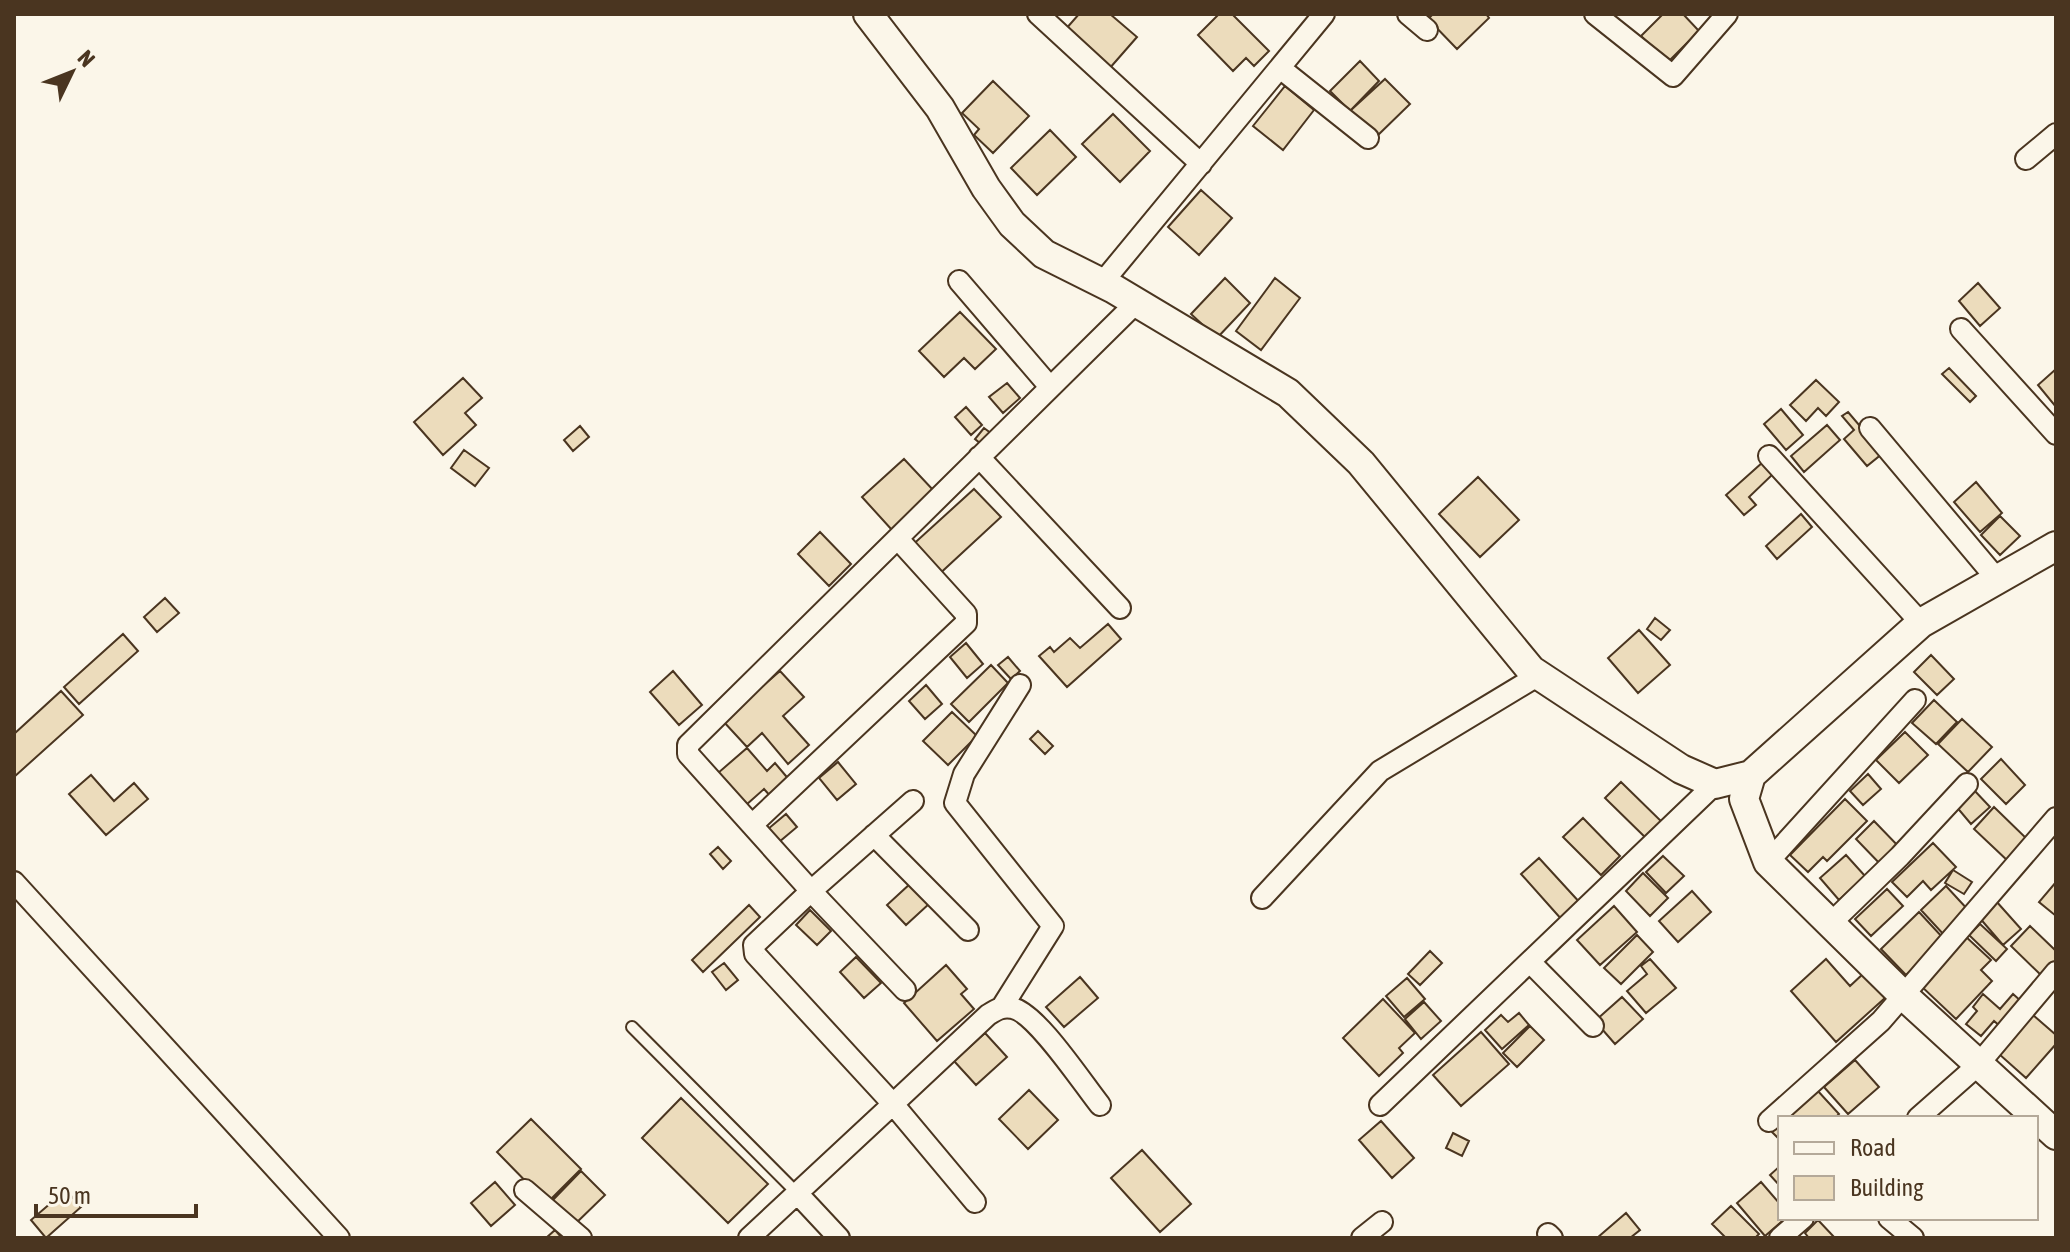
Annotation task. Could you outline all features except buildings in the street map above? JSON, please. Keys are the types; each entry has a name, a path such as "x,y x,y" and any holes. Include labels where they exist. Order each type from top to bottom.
{"main road":[{"path":"868,14 940,108 986,188 1012,224 1044,254 1137,302 1288,393 1361,463 1470,599 1539,675 1681,769 1715,784 1751,775 1921,623 2056,546"},
{"path":"1751,775 1744,799 1768,862 1977,1066 2037,1116"},
{"path":"2038,1117 2056,1135"}],"street":[{"path":"1038,14 1201,164"},
{"path":"1102,283 1324,14"},
{"path":"1408,14 1427,30"},
{"path":"1595,14 1673,76 1727,14"},
{"path":"1280,68 1368,138"},
{"path":"2026,159 2056,134"},
{"path":"959,281 1050,387"},
{"path":"905,990 688,754 688,745 1137,302"},
{"path":"1961,329 2056,434"},
{"path":"1870,428 1996,578"},
{"path":"1769,456 1921,623"},
{"path":"979,457 1120,608"},
{"path":"752,825 966,623 966,614 898,539"},
{"path":"1262,898 1380,771 1539,675"},
{"path":"749,1238 943,1054 1002,1007 1053,926 955,803 964,774 1020,685"},
{"path":"1768,862 1915,700"},
{"path":"1380,1105 1715,784"},
{"path":"1831,923 1900,856 1967,784"},
{"path":"913,801 811,891 753,950 893,1104 975,1202"},
{"path":"1769,1121 1881,1021 2056,818"},
{"path":"874,835 968,930"},
{"path":"14,882 339,1238"},
{"path":"1531,963 1593,1026"},
{"path":"1920,1116 1977,1066 2056,972"},
{"path":"1002,1007 1015,1008 1033,1021 1100,1105"},
{"path":"525,1190 581,1238"},
{"path":"797,1193 839,1238"},
{"path":"1780,1238 1801,1220"},
{"path":"1891,1220 1913,1238"},
{"path":"1362,1238 1382,1222"}],"lane":[{"path":"632,1027 797,1193"}]}
